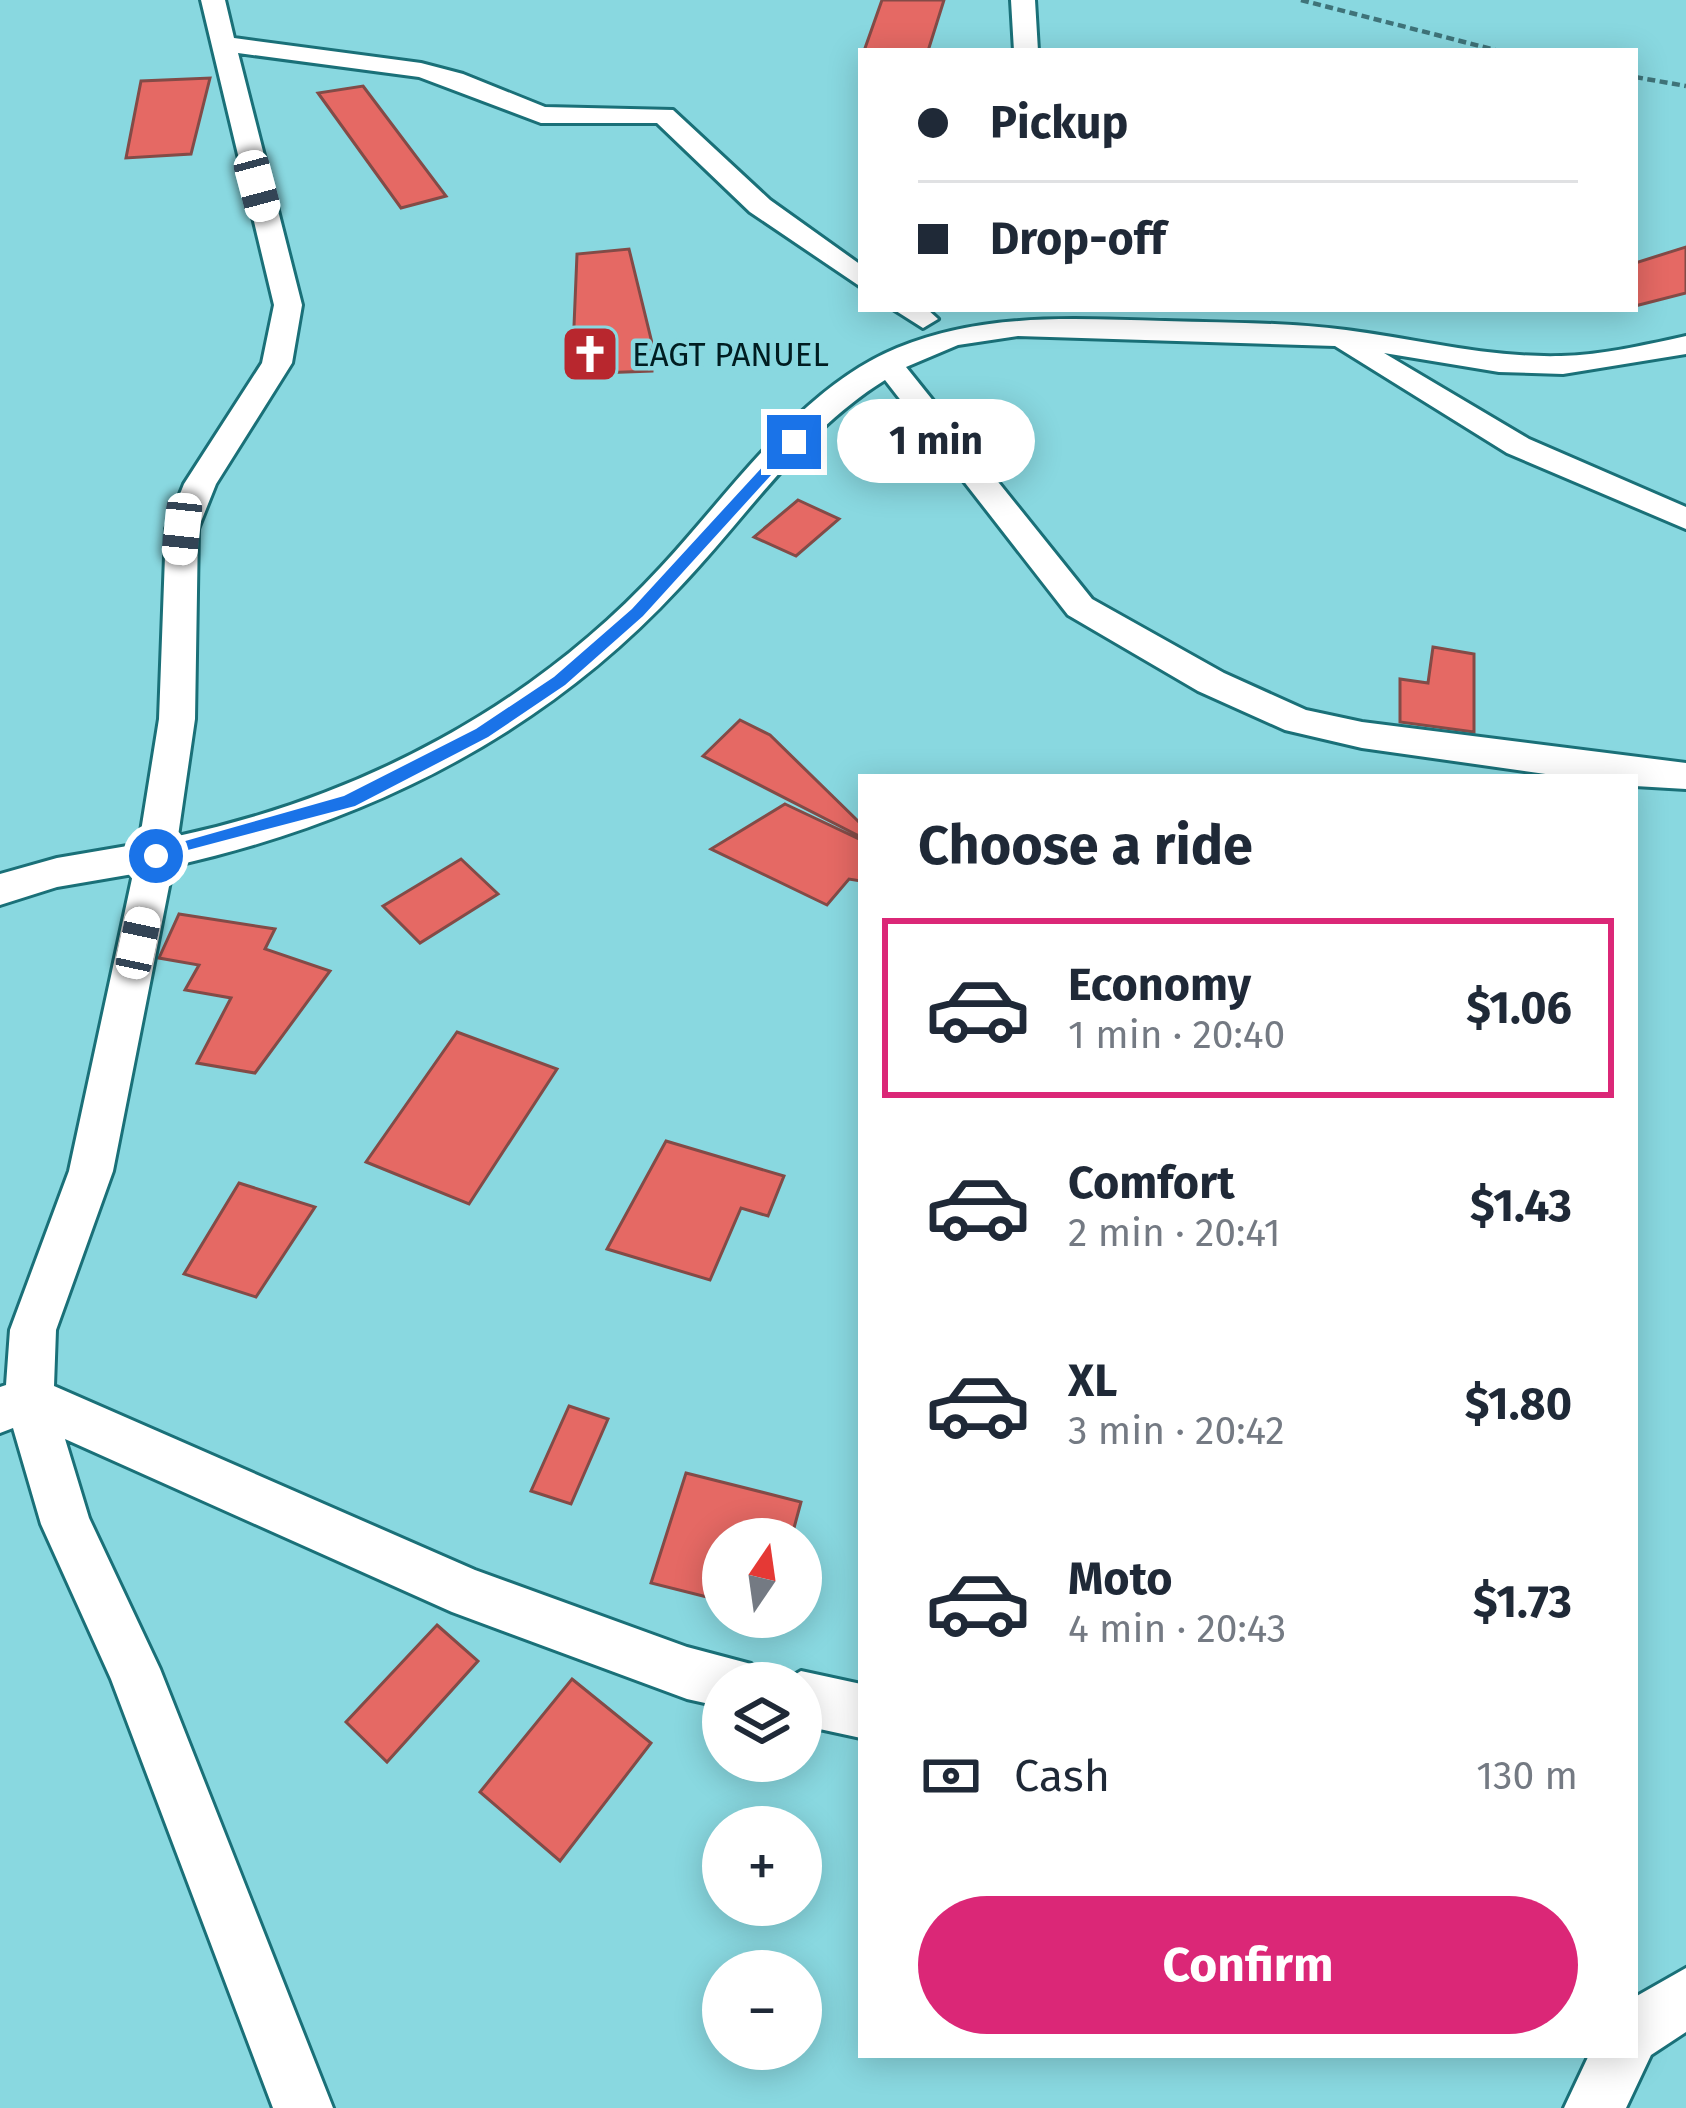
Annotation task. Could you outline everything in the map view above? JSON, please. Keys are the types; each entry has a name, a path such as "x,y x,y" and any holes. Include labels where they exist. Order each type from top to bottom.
{"street":[{"path":"213,0 288,305 286,336 266,388 200,484 182,529 177,719 156,856 91,1171 33,1330 14,1404 134,1669 303,2108"},
{"path":"1023,0 1026,48"},
{"path":"224,44 421,70 548,116 664,115 760,206 858,276"},
{"path":"896,358 920,312"},
{"path":"0,890 70,867 156,856 349,801 482,733 560,681 638,613 794,442 896,358 980,331 1040,327 1338,338 1554,365 1592,364 1686,345"},
{"path":"1338,338 1518,446 1686,519"},
{"path":"896,358 1080,607 1211,682 1298,721 1362,735 1625,772 1686,776"},
{"path":"14,1404 470,1594 702,1676"},
{"path":"822,1703 858,1710"},
{"path":"1638,2030 1686,1997"},
{"path":"1594,2108 1619,2058"}],"path":[{"path":"1301,0 1486,48"},
{"path":"1638,78 1686,86"}],"building":[{"path":"882,0 944,0 929,48 865,48"},
{"path":"210,78 191,154 126,158 141,81"},
{"path":"363,86 446,196 401,208 318,93"},
{"path":"1686,247 1686,293 1638,305 1638,262"},
{"path":"629,249 652,343 652,371 572,374 577,254"},
{"path":"798,500 839,519 796,556 754,537"},
{"path":"1433,647 1474,654 1474,732 1400,722 1400,679 1428,683"},
{"path":"740,720 770,735 858,821 858,835 703,756"},
{"path":"785,804 858,839 858,880 849,879 827,905 711,849"},
{"path":"461,859 498,894 420,943 383,906"},
{"path":"179,914 275,929 265,949 330,971 255,1073 197,1063 231,998 185,990 199,965 159,958"},
{"path":"457,1032 557,1069 469,1204 366,1162"},
{"path":"666,1141 784,1176 768,1216 741,1208 710,1280 607,1249"},
{"path":"239,1183 315,1207 256,1297 184,1274"},
{"path":"569,1406 608,1419 571,1504 531,1491"},
{"path":"686,1473 801,1502 797,1518 702,1518 702,1596 651,1583"},
{"path":"437,1625 478,1661 387,1762 346,1722"},
{"path":"572,1679 651,1743 560,1861 480,1792"}],"place":[{"name":"EAGT PANUEL","path":"590,354"}],"route":[{"path":"156,856 349,801 482,733 560,681 638,613 794,442"}]}
